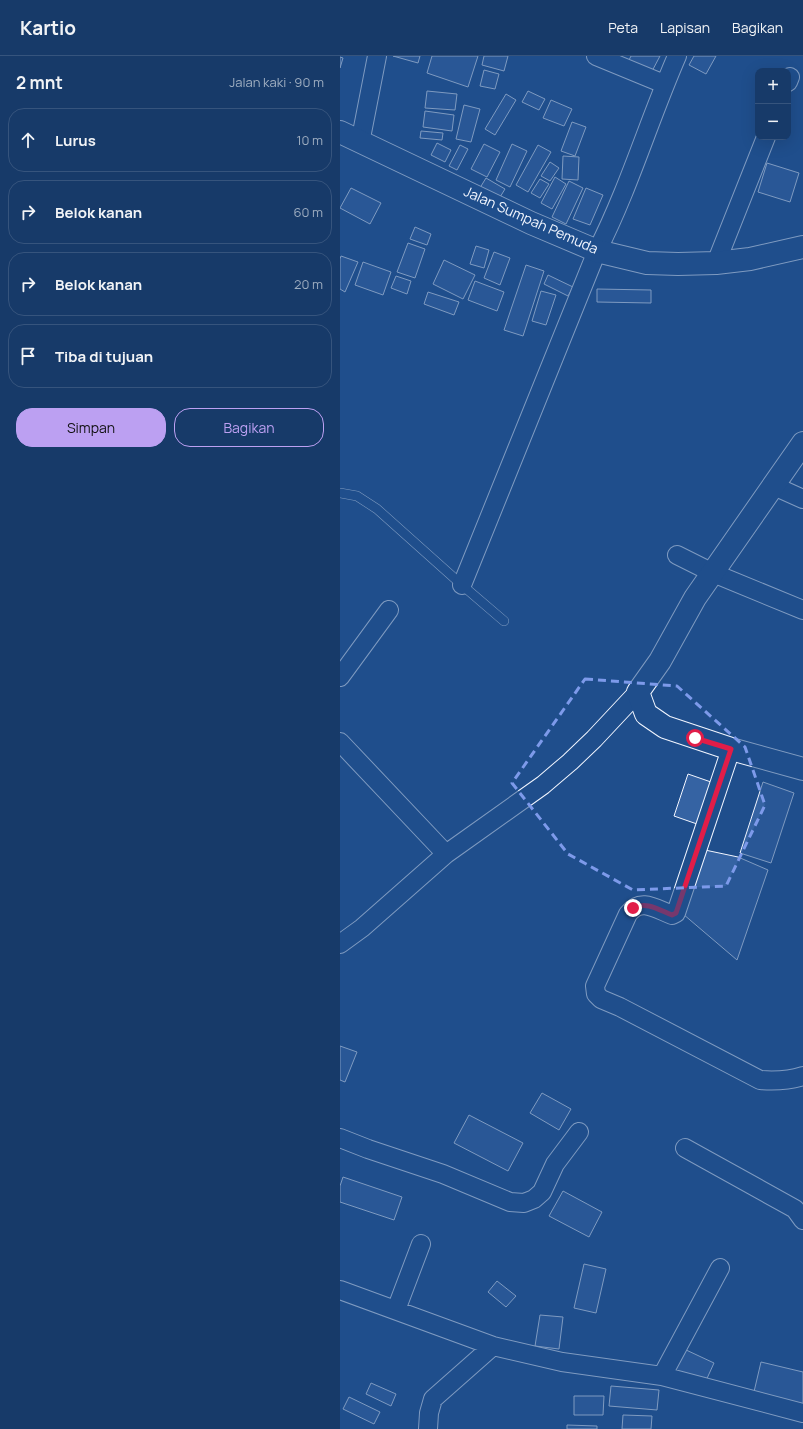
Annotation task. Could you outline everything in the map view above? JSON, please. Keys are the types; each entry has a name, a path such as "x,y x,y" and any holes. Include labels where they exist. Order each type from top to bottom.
{"main road":[{"name":"Jalan Sumpah Pemuda","path":"348,137 452,185 531,224 597,251 647,263 678,264 716,263 750,259 803,247"},
{"path":"803,443 695,598 660,661 638,692 646,714 665,727 731,749 803,769"}],"street":[{"path":"348,137 378,56"},
{"path":"596,56 664,84"},
{"path":"462,585 597,251 608,230 646,137 664,84 677,56"},
{"path":"716,263 765,140"},
{"path":"774,486 803,499"},
{"path":"677,555 713,573 803,610"},
{"path":"340,677 389,610"},
{"path":"340,944 362,928 446,854 543,784 570,762 598,735 638,692"},
{"path":"340,742 446,854"},
{"path":"731,749 676,913 672,915 648,905 639,905 633,908 628,914 595,986 596,994 601,999 620,1007 760,1080 785,1080 803,1076"},
{"path":"340,1138 443,1174 510,1202 524,1203 534,1199 542,1192 555,1164 579,1132"},
{"path":"685,1148 795,1209 803,1220"},
{"path":"396,1310 421,1244"},
{"path":"662,1376 720,1268"},
{"path":"340,1290 493,1346 562,1362 662,1376 722,1393 748,1398 803,1413"},
{"path":"428,1429 429,1413 433,1399 493,1346"}],"lane":[{"path":"340,493 357,496 377,510 504,621"}],"highlighted area":[{"path":"585,679 677,686 745,747 765,805 726,886 633,890 568,854 512,783"}],"building":[{"path":"393,56 420,56 418,63"},
{"path":"432,56 478,56 468,87 427,73"},
{"path":"484,56 508,56 504,71 482,65"},
{"path":"631,56 660,56 650,75 627,64"},
{"path":"694,56 716,56 706,74 689,65"},
{"path":"340,57 343,58 340,68"},
{"path":"484,70 499,74 495,89 480,86"},
{"path":"427,91 457,94 455,110 425,108"},
{"path":"528,91 545,99 539,110 522,102"},
{"path":"506,94 516,100 495,135 485,129"},
{"path":"551,100 572,109 564,126 543,118"},
{"path":"464,105 480,109 471,142 456,139"},
{"path":"425,111 454,115 452,131 423,127"},
{"path":"572,122 586,127 575,156 561,151"},
{"path":"421,131 443,133 442,140 420,138"},
{"path":"437,143 451,150 445,162 431,155"},
{"path":"484,144 500,152 487,177 471,169"},
{"path":"512,144 527,151 510,187 496,180"},
{"path":"460,145 468,149 457,170 449,166"},
{"path":"538,145 551,152 528,192 516,185"},
{"path":"563,156 579,157 578,180 562,179"},
{"path":"550,162 559,168 550,181 541,176"},
{"path":"767,163 799,173 790,202 758,192"},
{"path":"555,177 566,184 552,209 541,203"},
{"path":"486,178 505,189 497,202 478,191"},
{"path":"540,179 549,184 540,198 531,193"},
{"path":"569,181 583,188 566,224 552,217"},
{"path":"351,188 381,203 370,224 340,208"},
{"path":"586,188 603,195 590,225 573,219"},
{"path":"415,227 431,234 427,245 410,239"},
{"path":"408,243 425,249 415,278 397,272"},
{"path":"476,246 489,250 484,268 470,264"},
{"path":"494,252 510,258 500,285 484,278"},
{"path":"341,256 358,262 345,292 340,289"},
{"path":"444,260 475,275 463,299 433,284"},
{"path":"363,262 391,272 383,295 355,285"},
{"path":"526,265 544,271 523,336 504,330"},
{"path":"548,275 573,287 568,296 544,284"},
{"path":"396,276 411,281 407,294 391,288"},
{"path":"475,281 504,292 497,311 468,300"},
{"path":"597,289 651,290 651,303 597,302"},
{"path":"541,291 556,295 546,325 532,321"},
{"path":"428,292 459,302 454,315 424,304"},
{"path":"688,774 711,782 697,824 674,816"},
{"path":"763,782 794,793 771,863 740,853"},
{"path":"705,850 738,857 768,870 737,960 683,914"},
{"path":"340,1046 357,1052 345,1082 340,1080"},
{"path":"542,1093 571,1109 559,1130 530,1113"},
{"path":"469,1115 523,1143 508,1171 454,1143"},
{"path":"343,1177 402,1197 394,1220 340,1202 340,1186"},
{"path":"563,1191 602,1212 589,1237 549,1216"},
{"path":"584,1264 606,1269 596,1313 574,1308"},
{"path":"497,1281 516,1296 506,1307 488,1292"},
{"path":"540,1315 563,1317 559,1349 535,1346"},
{"path":"684,1349 714,1363 704,1385 673,1371"},
{"path":"761,1362 803,1372 803,1407 753,1396"},
{"path":"371,1383 396,1394 391,1406 366,1394"},
{"path":"611,1386 659,1390 657,1410 609,1406"},
{"path":"574,1396 604,1396 603,1415 574,1415"},
{"path":"349,1397 380,1412 374,1424 343,1409"},
{"path":"623,1415 652,1416 651,1429 622,1429"},
{"path":"567,1425 597,1426 597,1429 567,1429"}],"route":[{"path":"633,908 639,905 648,905 672,915 676,913 731,749 695,738"}]}
